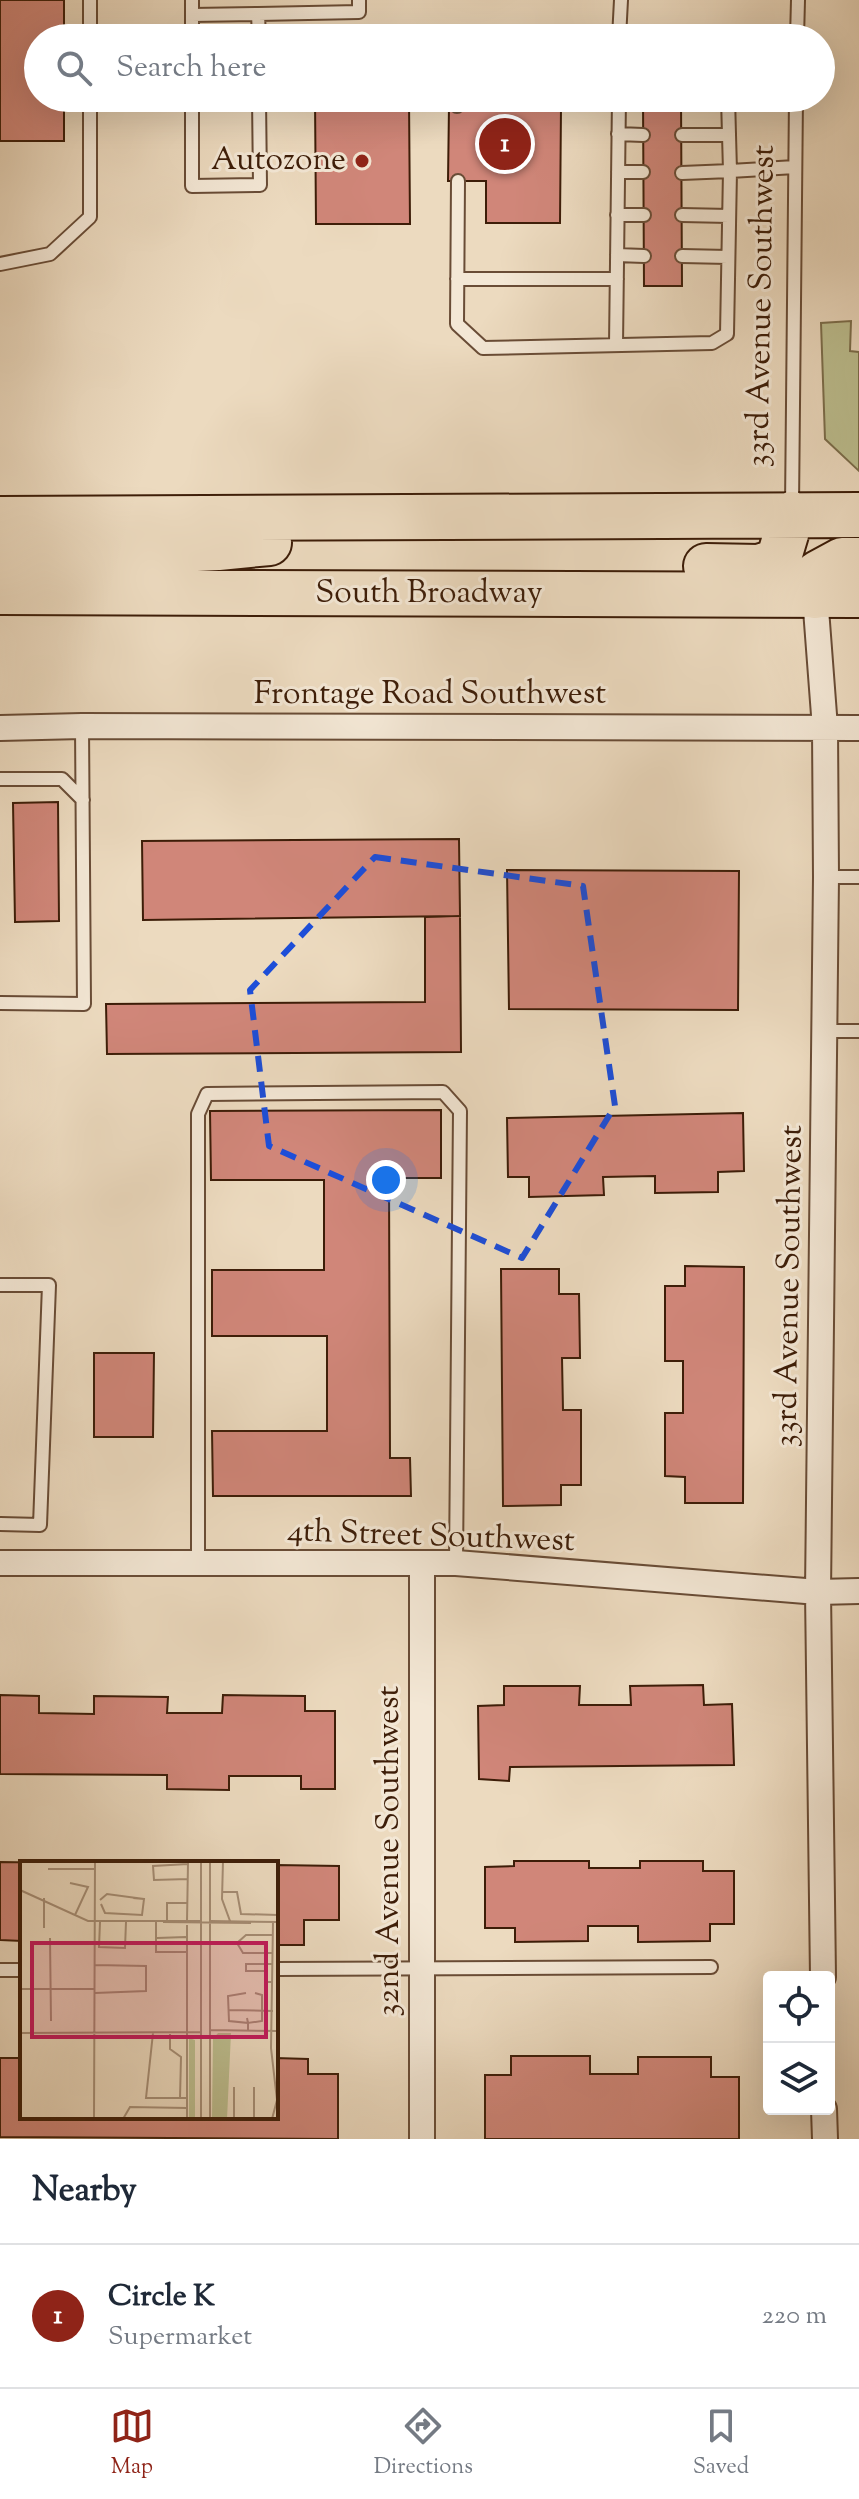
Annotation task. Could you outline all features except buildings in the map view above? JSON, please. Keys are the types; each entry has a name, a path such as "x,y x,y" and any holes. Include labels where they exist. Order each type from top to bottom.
{"highway":[{"path":"0,497 94,500 138,519"},
{"path":"121,592 428,564 759,567 778,561 792,514"},
{"path":"0,519 859,515"},
{"path":"0,558 218,548 348,534 437,517"},
{"path":"815,596 818,573 842,560 859,560"},
{"name":"South Broadway","path":"0,592 859,595"}],"street":[{"name":"33rd Avenue Southwest","path":"815,596 825,728 826,877 818,1592 823,1971"},
{"name":"Frontage Road Southwest","path":"0,728 859,728"},
{"name":"4th Street Southwest","path":"0,1563 456,1563 818,1592 859,1591"},
{"name":"32nd Avenue Southwest","path":"422,1564 422,2139"},
{"path":"824,2115 825,2139"}],"lane":[{"path":"90,0 90,24"},
{"path":"192,0 192,24"},
{"path":"192,15 359,12 359,0"},
{"path":"620,24 621,0"},
{"path":"797,24 798,0"},
{"path":"258,14 258,24"},
{"path":"0,264 50,254 90,217 90,112"},
{"path":"192,112 192,186 260,185 259,112"},
{"path":"616,345 619,112"},
{"path":"458,181 457,324 483,348 712,343 727,334 728,112"},
{"name":"33rd Avenue Southwest","path":"792,514 796,112"},
{"path":"618,134 643,135"},
{"path":"682,135 729,135"},
{"path":"682,173 795,167"},
{"path":"618,172 643,172"},
{"path":"617,215 644,215"},
{"path":"682,215 729,216"},
{"path":"617,255 644,256"},
{"path":"682,256 728,257"},
{"path":"457,279 617,279"},
{"path":"0,1003 84,1004 82,726"},
{"path":"0,779 62,779 83,800"},
{"path":"826,877 859,877"},
{"path":"825,1031 859,1031"},
{"path":"198,1563 198,1114 207,1094 443,1092 460,1111 456,1563"},
{"path":"0,1285 49,1285 40,1525 0,1524"},
{"path":"278,1969 711,1967"}],"highlighted area":[{"path":"375,857 583,886 615,1106 522,1258 269,1146 250,990"}],"green space":[{"path":"851,321 850,351 859,352 859,471 825,439 821,323"}],"place":[{"name":"Circle K","path":"505,144"},
{"name":"Autozone","path":"362,161"}]}
